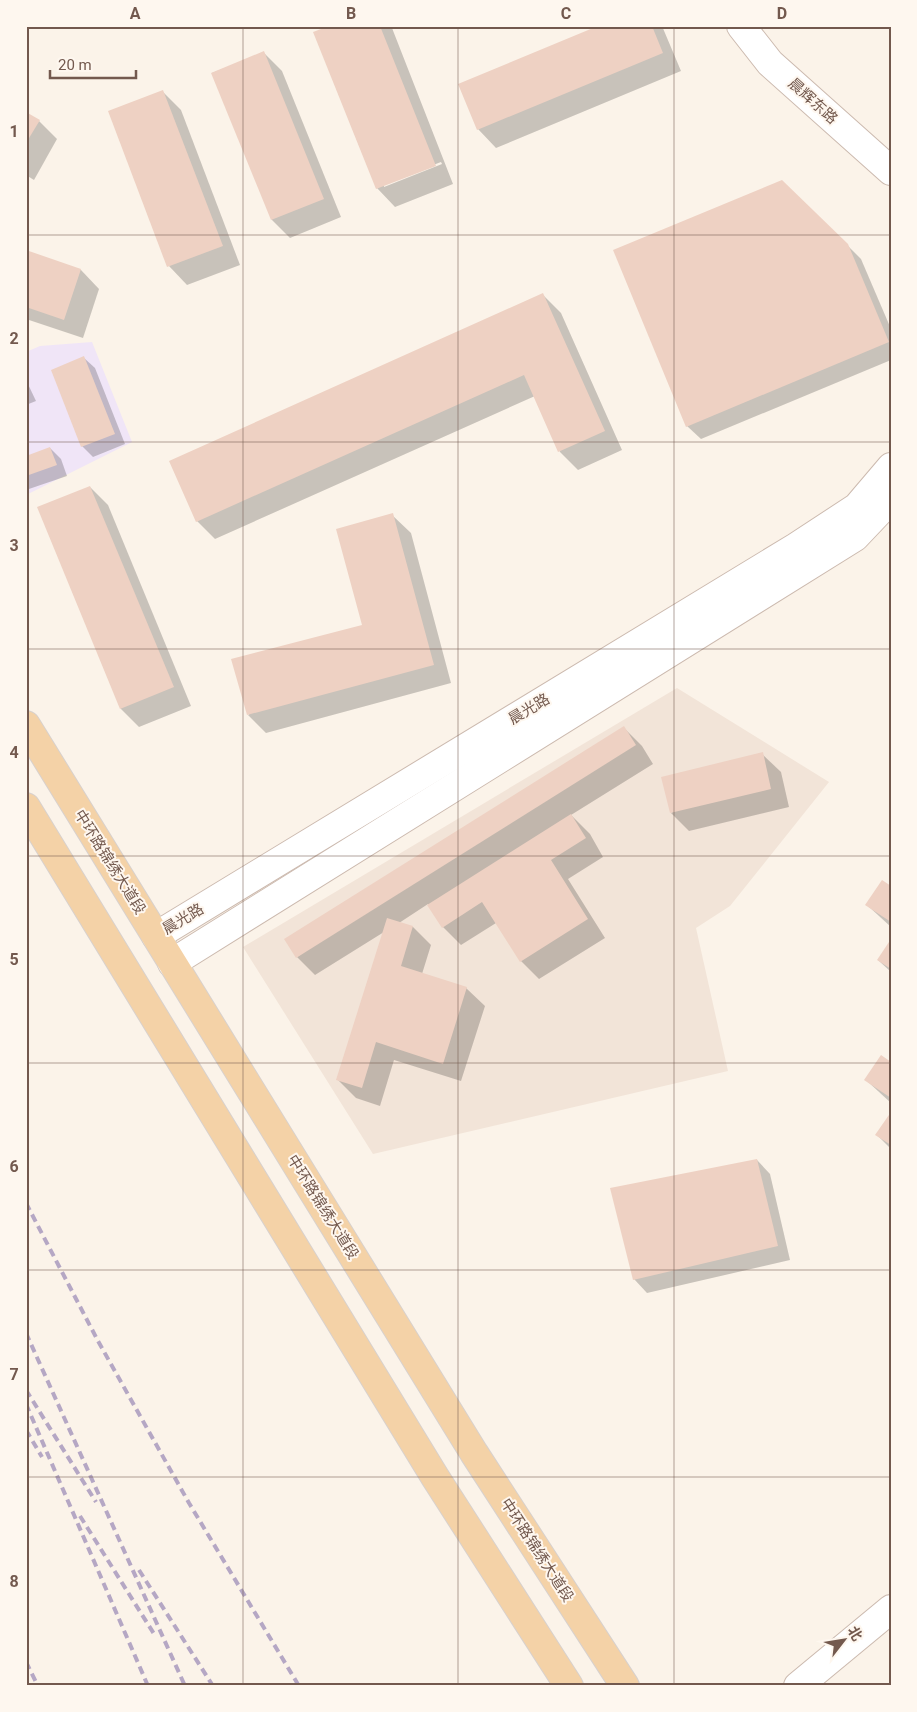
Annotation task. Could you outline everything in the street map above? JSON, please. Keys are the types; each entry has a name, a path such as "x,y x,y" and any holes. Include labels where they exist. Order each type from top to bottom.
{"main road":[{"name":"中环路锦绣大道段","path":"26,725 474,1453 625,1686"},
{"path":"26,807 435,1477 569,1686"}],"street":[{"name":"晨辉东路","path":"741,26 770,63 891,171"},
{"name":"晨光路","path":"156,936 796,547 857,507 891,467"},
{"name":"晨光路","path":"172,963 855,537 891,499"},
{"path":"798,1686 891,1609"}],"shaded area":[{"path":"92,342 132,442 26,495 26,352 40,346"},
{"path":"677,688 829,782 730,906 696,928 728,1071 373,1154 243,947"}],"building":[{"path":"329,26 380,26 436,166 376,189 313,32"},
{"path":"592,26 652,26 663,53 477,130 458,84 593,28"},
{"path":"264,51 324,199 271,220 211,73"},
{"path":"163,90 223,246 167,267 108,111"},
{"path":"26,112 40,120 26,143"},
{"path":"782,180 848,244 889,342 686,427 613,250"},
{"path":"26,250 81,269 64,320 26,307"},
{"path":"543,293 605,431 558,452 524,375 196,522 169,461"},
{"path":"84,356 115,434 81,447 51,370"},
{"path":"50,447 57,465 26,476 26,456"},
{"path":"90,486 174,687 120,709 37,507"},
{"path":"393,513 434,665 247,715 231,659 362,625 336,529"},
{"path":"624,726 636,745 296,958 284,939"},
{"path":"763,752 771,789 670,813 661,777"},
{"path":"571,814 586,838 551,860 588,919 520,962 482,902 442,928 427,905"},
{"path":"882,880 891,886 891,922 865,905"},
{"path":"387,918 413,926 401,966 467,987 443,1064 376,1042 362,1088 336,1080"},
{"path":"891,939 891,969 877,960"},
{"path":"881,1055 891,1062 891,1098 864,1080"},
{"path":"891,1112 891,1145 875,1135"},
{"path":"757,1159 778,1246 633,1280 610,1188"}],"railway":[{"path":"26,1203 98,1341 189,1503 299,1686"},
{"path":"26,1333 185,1686"},
{"path":"26,1390 96,1502"},
{"path":"26,1404 148,1686"},
{"path":"26,1430 42,1457"},
{"path":"80,1516 156,1637"},
{"path":"139,1570 213,1686"},
{"path":"26,1662 38,1686"}]}
